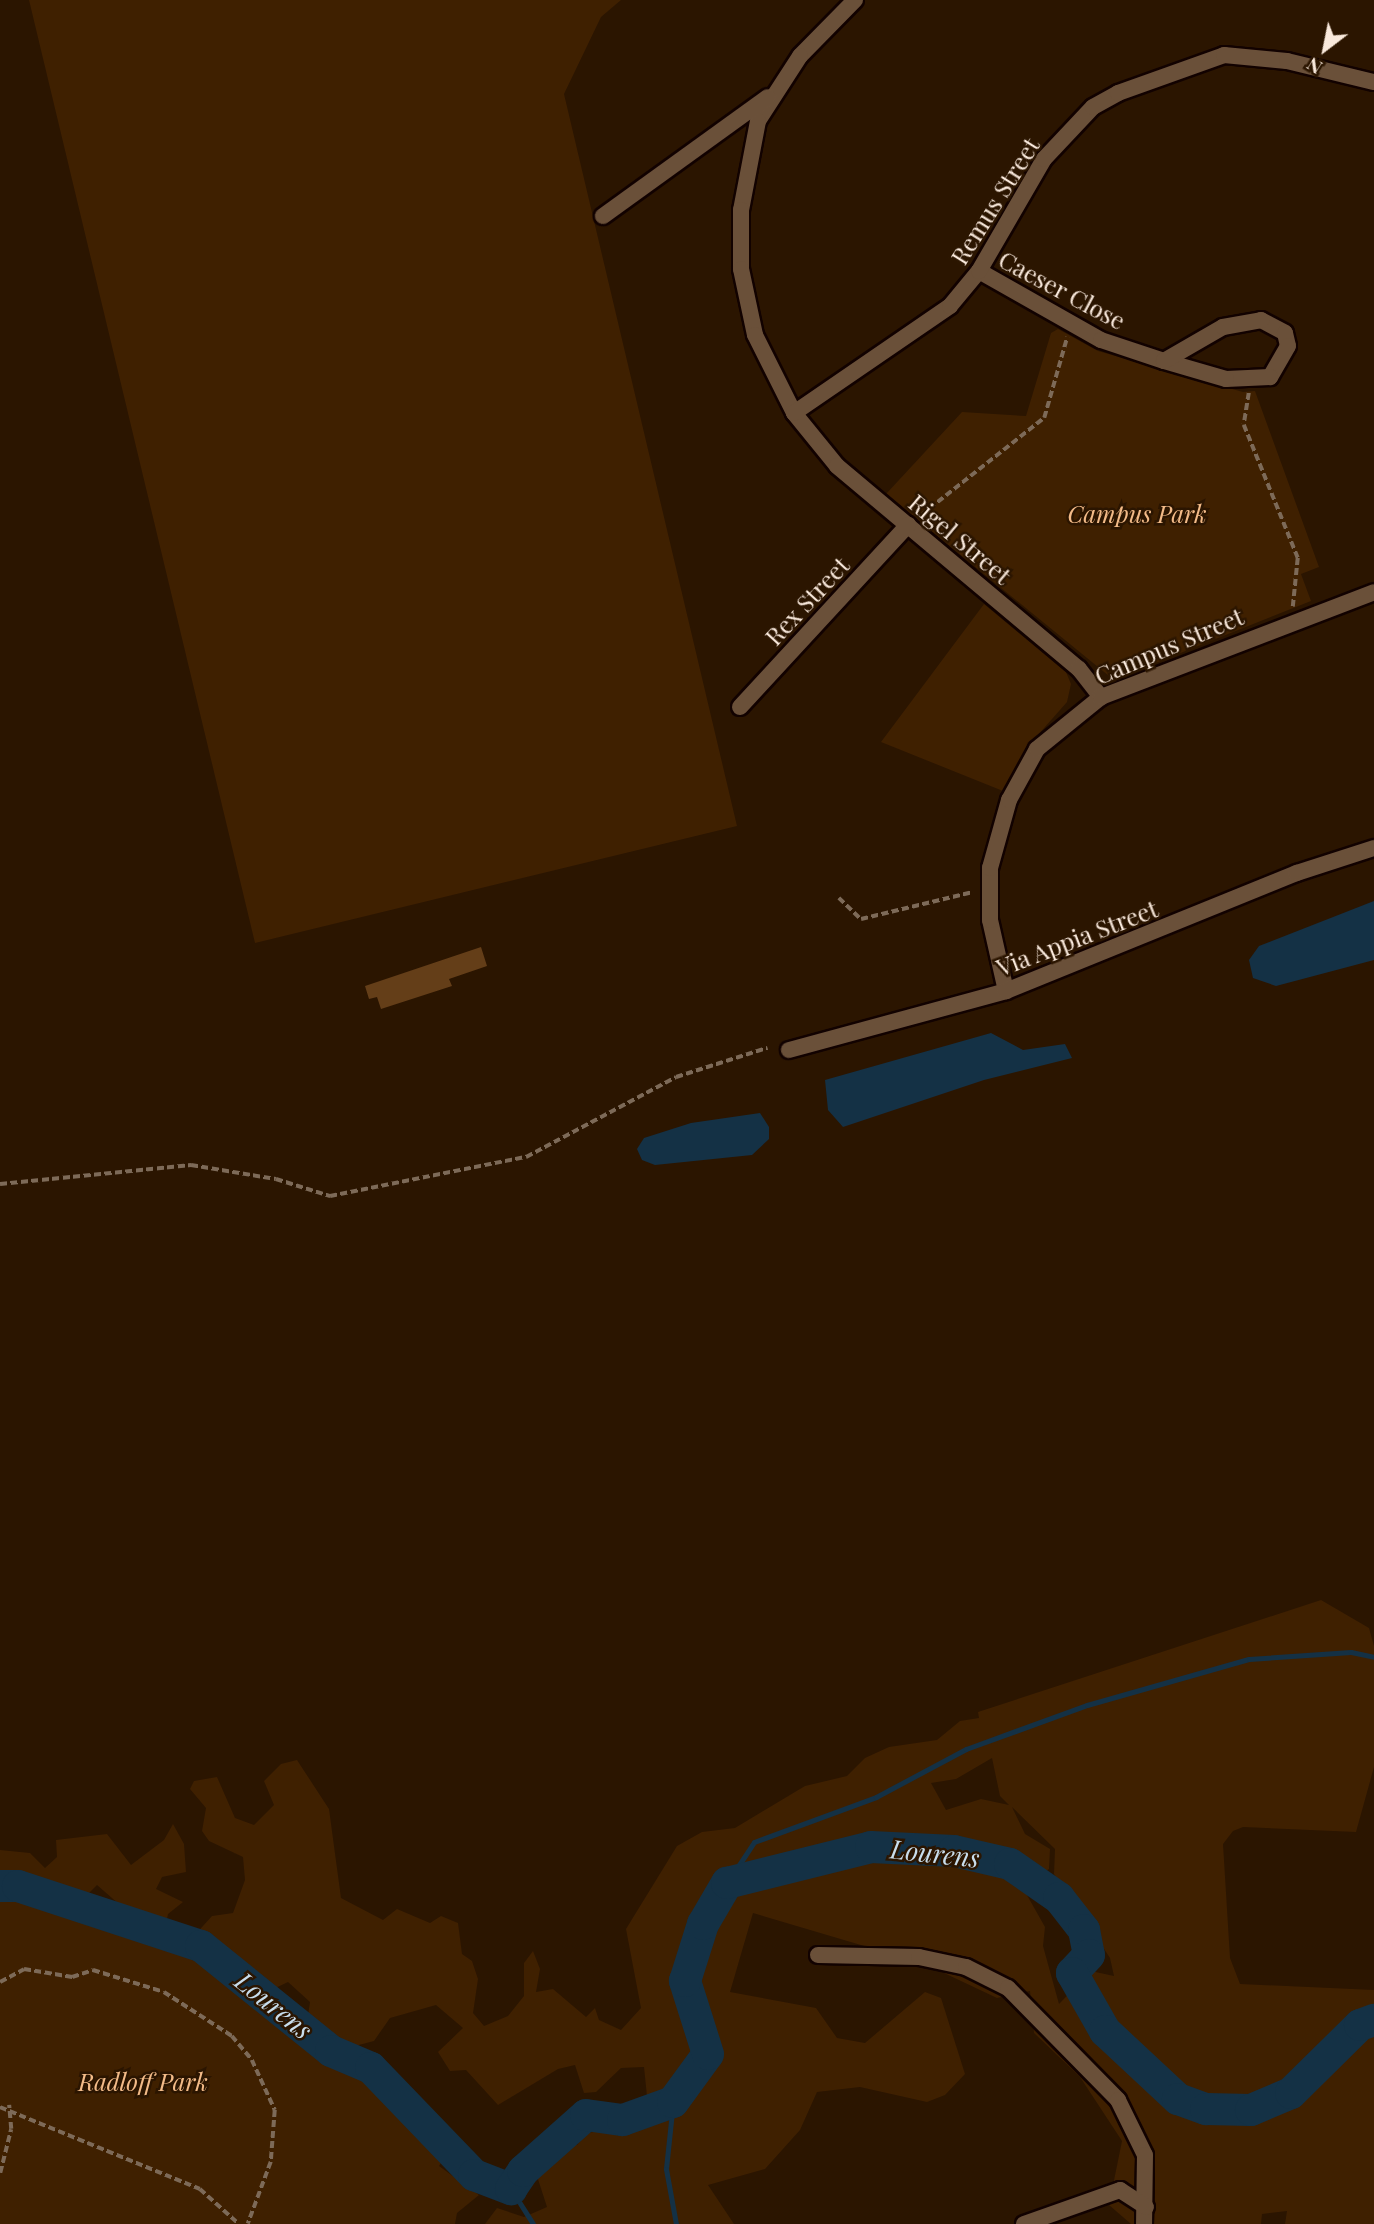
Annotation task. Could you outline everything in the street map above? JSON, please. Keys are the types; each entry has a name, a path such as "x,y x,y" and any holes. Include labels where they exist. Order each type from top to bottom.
{"street":[{"path":"603,216 773,93 800,56 855,0"},
{"name":"Remus Street","path":"794,413 950,306 979,271 1044,159 1093,107 1118,93 1224,55 1287,61 1374,82"},
{"name":"Rigel Street","path":"773,93 758,121 743,180 741,269 755,335 794,413 837,466 1079,668 1101,697"},
{"name":"Caeser Close","path":"979,271 1070,325 1164,361 1251,381"},
{"path":"1164,361 1223,327 1245,321 1275,324 1285,333 1286,357 1270,377 1251,381"},
{"name":"Rex Street","path":"740,707 908,525"},
{"name":"Campus Street","path":"1006,991 996,963 989,892 999,828 1021,774 1055,730 1101,697 1300,617 1374,592"},
{"name":"Via Appia Street","path":"789,1050 1006,991 1297,873 1374,848"},
{"path":"818,1955 919,1957 966,1967 1008,1988 1118,2099 1145,2155 1145,2216"},
{"path":"1024,2224 1120,2190 1145,2216"}],"path":[{"path":"908,525 1044,418 1070,325"},
{"path":"1251,381 1244,425 1298,558 1290,602 1300,617"},
{"path":"839,898 861,919 962,892 989,892"},
{"path":"0,1184 191,1165 276,1179 330,1196 526,1157 676,1077 766,1048"},
{"path":"0,1982 24,1969 72,1977 93,1970 164,1992 232,2036 252,2060 275,2110 271,2162 248,2224"},
{"path":"0,2107 10,2108 200,2189 239,2224"},
{"path":"0,2173 10,2108"}],"green space":[{"path":"29,0 621,0 601,17 564,94 737,826 255,943"},
{"name":"Campus Park","path":"1058,329 1098,351 1243,392 1255,391 1319,567 1301,574 1311,601 1123,676 1109,676 886,494 962,412 1026,416 1051,333"},
{"path":"984,604 1066,672 1071,684 1067,702 1030,744 1003,791 881,742"},
{"name":"Radloff Park","path":"1321,1600 1369,1628 1374,1646 1374,1767 1356,1832 1243,1827 1233,1831 1223,1844 1230,1958 1240,1984 1374,1990 1374,2224 1285,2224 1287,2211 1262,2214 1261,2224 1131,2224 1109,2205 1122,2141 1080,2077 1034,2033 1030,1991 997,1998 925,1964 753,1913 730,1992 816,2008 837,2038 865,2043 925,1992 941,1998 965,2074 945,2095 927,2102 860,2087 817,2092 800,2130 765,2169 708,2185 734,2224 485,2224 497,2208 524,2217 547,2207 535,2170 554,2144 577,2145 587,2133 635,2125 648,2106 644,2067 621,2068 596,2092 584,2093 575,2065 558,2069 498,2105 466,2070 450,2071 438,2052 463,2028 436,2005 390,2018 374,2041 332,2052 371,2068 448,2152 439,2166 479,2195 457,2213 455,2224 0,2224 0,1850 30,1853 45,1868 57,1857 56,1840 107,1834 131,1865 164,1840 173,1824 184,1844 186,1872 162,1877 156,1889 183,1902 168,1914 166,1924 193,1937 212,1916 233,1913 245,1880 243,1857 209,1841 202,1831 206,1808 190,1789 194,1781 217,1777 235,1818 254,1825 274,1805 264,1781 281,1764 297,1760 329,1809 341,1898 383,1920 397,1909 430,1923 441,1916 458,1923 462,1954 472,1961 478,1979 473,2013 484,2026 508,2016 524,1996 524,1963 533,1951 540,1969 536,1992 553,1989 586,2017 595,2008 599,2020 621,2030 641,2008 626,1929 677,1846 702,1832 735,1828 805,1786 847,1776 865,1758 889,1747 937,1740 960,1721 979,1718 978,1712","holes":["992,1758 1000,1796 1009,1805 981,1799 946,1810 931,1783 956,1779","1012,1807 1055,1849 1054,1874 1110,1958 1114,1976 1091,1971 1059,2004 1043,1946 1045,1927 1023,1888 1049,1869 1050,1849 1025,1834","97,1885 120,1905 120,1919 54,1898 83,1899","288,1982 310,2002 306,2029 261,1995"]}],"water":[{"path":"1374,901 1374,960 1276,986 1253,978 1249,960 1259,946"},
{"path":"991,1033 1023,1050 1065,1044 1072,1058 984,1080 843,1127 828,1110 825,1080"},
{"path":"760,1113 769,1127 769,1139 752,1155 655,1165 642,1160 637,1149 644,1138 691,1123"}],"building":[{"path":"481,947 487,966 449,979 452,986 381,1009 377,997 369,999 365,986"}],"waterway":[{"path":"727,1883 754,1842 876,1797 966,1749 1087,1705 1249,1659 1351,1652 1374,1657"},
{"name":"Lourens","path":"0,1886 18,1886 201,1946 331,2051 371,2068 474,2175 511,2189 523,2171 586,2115 623,2120 673,2102 708,2054 685,1981 703,1924 727,1883 871,1847 954,1851 1010,1864 1059,1898 1084,1930 1089,1955 1072,1973 1105,2031 1178,2099 1206,2109 1251,2110 1291,2093 1360,2025 1374,2020"},
{"name":"Lourens","path":"673,2102 666,2169 676,2224"},
{"name":"Lourens","path":"511,2189 533,2224"}]}
